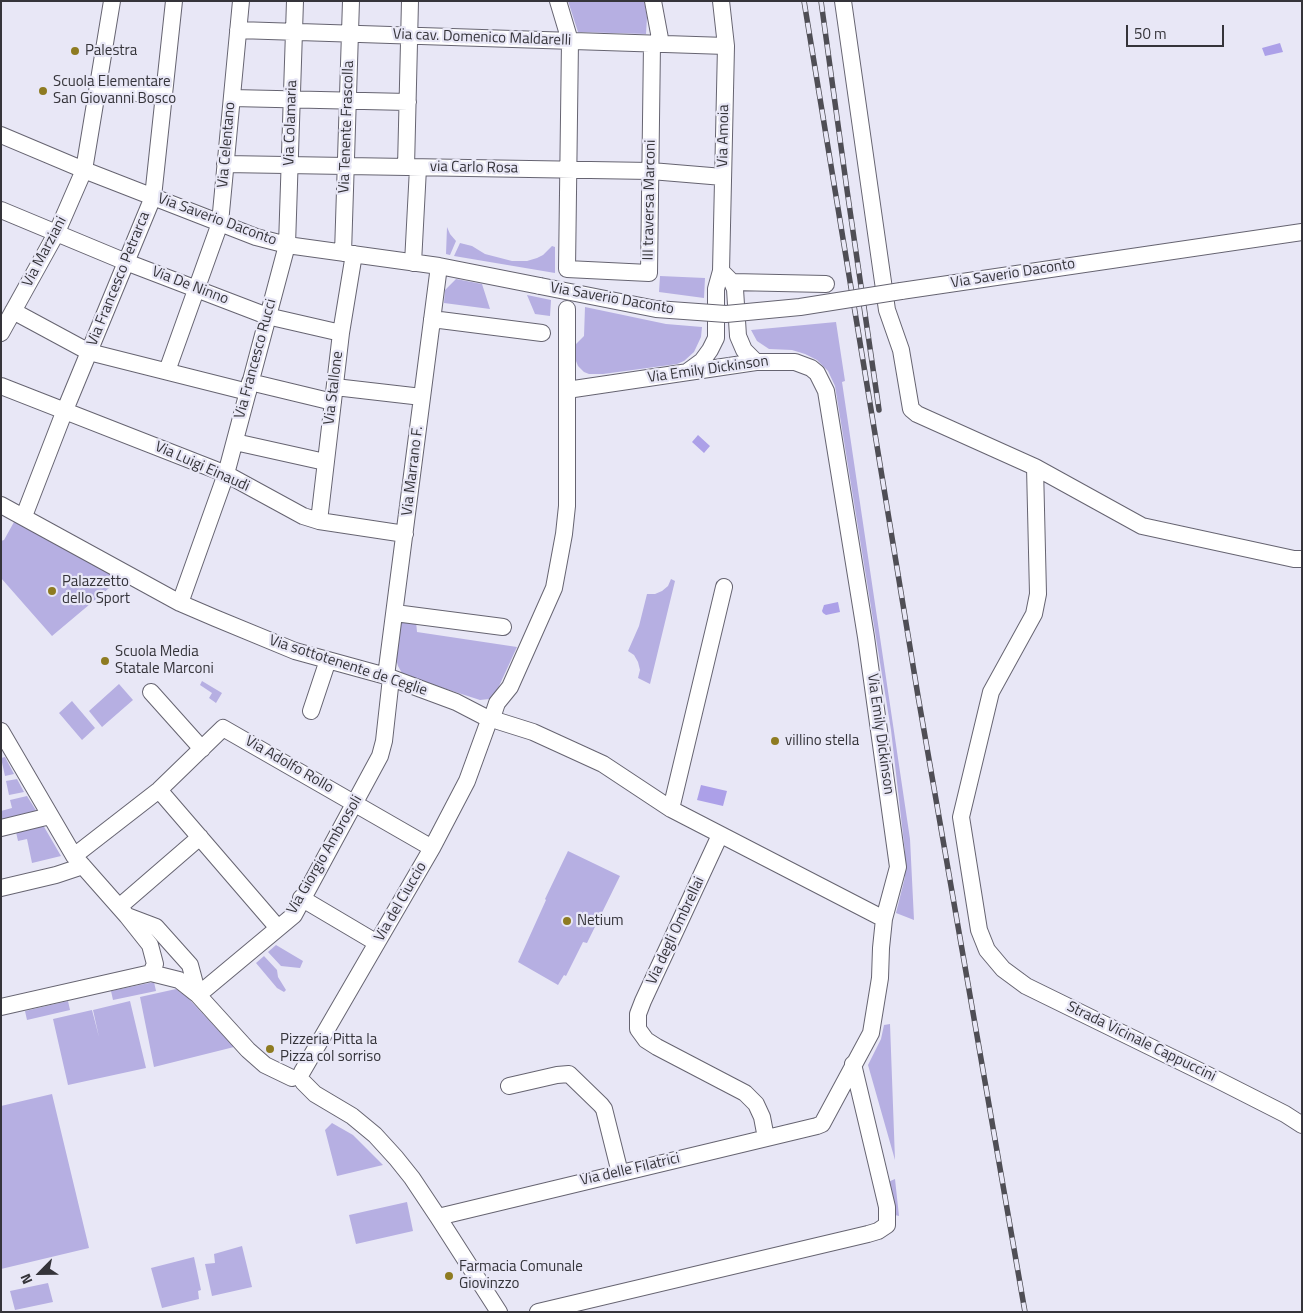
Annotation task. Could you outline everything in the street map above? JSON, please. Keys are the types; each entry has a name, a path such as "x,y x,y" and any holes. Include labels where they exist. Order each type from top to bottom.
{"street":[{"name":"Via Marziani","path":"1,333 57,232 84,170 112,1"},
{"name":"Via Francesco Petrarca","path":"24,516 65,410 154,197 174,1"},
{"name":"Via Celentano","path":"167,371 220,223 241,1"},
{"name":"Via Colamaria","path":"287,245 295,1"},
{"name":"Via Tenente Frascolla","path":"349,253 346,166 351,1"},
{"path":"410,1 408,102 412,167 412,263"},
{"path":"558,1 570,41 568,170"},
{"name":"III traversa Marconi","path":"568,170 567,268 649,273 650,171 656,44 653,1"},
{"name":"Via Amoia","path":"721,1 726,46 723,177 726,276"},
{"path":"843,1 887,310 901,350 911,409 917,414 1035,467 1142,526 1284,557 1302,559"},
{"name":"Via cav. Domenico Maldarelli","path":"238,30 726,46"},
{"path":"98,87 164,97"},
{"path":"232,98 408,102"},
{"name":"Via Saverio Daconto","path":"1,135 84,170 256,237 287,245 439,266 656,309 726,314 800,307 1302,232"},
{"name":"via Carlo Rosa","path":"225,164 650,171 723,177"},
{"name":"Via De Ninno","path":"1,210 126,262 267,316 341,333"},
{"name":"Via Francesco Rucci","path":"180,603 226,474 287,245"},
{"name":"Via Stallone","path":"319,521 349,253"},
{"name":"Via Marrano F.","path":"388,677 394,613 439,266"},
{"path":"726,276 826,284"},
{"path":"726,276 735,289 738,336 744,350 756,362"},
{"path":"685,373 702,361 716,338 716,290 726,276"},
{"path":"567,309 567,506 554,588 510,687 497,703 491,719 532,732 603,764 671,809 884,920"},
{"path":"13,311 89,352 167,371 249,387 334,394 422,397"},
{"path":"432,319 542,333"},
{"name":"Via Emily Dickinson","path":"566,390 756,362 786,361 804,365 817,373 826,391 866,637 898,867 884,920 880,978 871,1033 822,1124"},
{"name":"Via Luigi Einaudi","path":"1,386 226,474 303,516 319,521 405,534"},
{"path":"235,442 325,462"},
{"name":"Strada Vicinale Cappuccini","path":"1035,467 1038,594 1034,614 991,692 961,817 979,930 987,950 1003,968 1026,986 1218,1080 1285,1114 1302,1125"},
{"name":"Via sottotenente de Ceglie","path":"1,504 180,603 294,651 388,677 456,702 491,719"},
{"path":"671,809 724,587"},
{"path":"394,613 503,627"},
{"path":"311,710 328,660"},
{"name":"Via Giorgio Ambrosoli","path":"198,995 294,914 301,898 380,756 384,741 388,677"},
{"path":"1,888 56,875 78,861 159,790 202,749 151,692"},
{"name":"Via del Ciuccio","path":"299,1077 432,848 467,781 491,719"},
{"name":"Via Adolfo Rollo","path":"202,749 223,728 432,848"},
{"path":"1,731 78,861 123,911 150,945 155,964 151,973"},
{"path":"159,790 278,928"},
{"path":"1,828 50,816"},
{"name":"Via degli Ombrellai","path":"720,835 643,1001 638,1014 638,1029 646,1040 657,1047 745,1093 756,1104 762,1117 766,1138"},
{"path":"123,911 200,837"},
{"path":"301,898 377,943"},
{"path":"123,911 156,926 190,965 198,995"},
{"path":"1,1008 151,973 179,980 198,995 248,1050 265,1065 299,1077 315,1094 352,1116 375,1135 412,1178 499,1312"},
{"path":"538,1312 868,1234 878,1231 887,1225 887,1207 853,1064"},
{"path":"508,1086 557,1074 569,1074 604,1109 620,1172"},
{"name":"Via delle Filatrici","path":"438,1217 822,1124"}],"shaded area":[{"path":"568,1 644,1 647,17 646,34 578,32"},
{"path":"1280,43 1283,52 1265,56 1262,48"},
{"path":"447,227 456,241 450,255 446,254"},
{"path":"460,243 472,246 485,254 512,261 527,261 537,258 552,246 555,247 555,273 454,256"},
{"path":"660,276 705,278 704,298 659,292"},
{"path":"456,279 482,284 490,309 444,303 445,290"},
{"path":"527,295 551,300 550,316 535,314"},
{"path":"585,307 666,324 702,327 701,337 694,352 684,361 677,364 603,374 589,374 578,366 575,345 584,336"},
{"path":"836,322 845,381 842,382 910,839 914,920 896,913 905,877 905,852 891,730 835,386 828,371 817,360 792,350 769,349 757,341 751,330"},
{"path":"698,435 710,446 704,453 692,442"},
{"path":"19,520 121,578 52,636 1,578 1,541 4,540 14,522"},
{"path":"671,579 675,581 650,684 638,678 640,670 638,662 634,655 628,651 639,626 647,594 655,594 662,591 668,586"},
{"path":"838,602 840,612 826,615 823,613 824,605"},
{"path":"402,619 416,621 417,632 517,647 494,697 480,700 403,675 396,659"},
{"path":"202,681 222,693 216,703 209,698 212,693 200,685"},
{"path":"119,684 133,700 102,727 89,711"},
{"path":"72,701 95,728 82,740 59,713"},
{"path":"5,757 14,774 5,776 1,758"},
{"path":"17,779 24,792 9,795 6,781"},
{"path":"701,785 727,791 723,806 697,800"},
{"path":"27,796 37,812 1,820 1,811 12,808 10,800"},
{"path":"43,825 61,856 32,863 27,839 18,841 16,832"},
{"name":"Netium","path":"568,851 620,876 587,943 583,942 566,976 564,975 558,985 518,962"},
{"path":"276,945 303,961 300,968 281,966 268,952"},
{"path":"264,956 277,970 278,977 286,990 284,992 277,988 256,963"},
{"path":"154,982 156,991 113,1000 111,991"},
{"path":"176,989 188,998 234,1047 154,1067 140,997"},
{"path":"68,1001 70,1010 27,1020 25,1011"},
{"path":"130,1001 146,1068 68,1085 53,1019 92,1010 99,1037 93,1010"},
{"path":"890,1024 895,1160 868,1065 881,1039 884,1025"},
{"path":"52,1094 89,1248 1,1269 1,1106"},
{"path":"332,1123 353,1135 383,1165 337,1176 325,1130"},
{"path":"895,1179 899,1216 895,1215 888,1182"},
{"path":"407,1202 413,1231 356,1244 349,1215"},
{"path":"242,1246 252,1287 212,1296 205,1264 215,1263 214,1254"},
{"path":"194,1257 201,1290 198,1291 199,1299 162,1308 151,1268"},
{"path":"48,1283 53,1302 15,1310 10,1291"}],"railway":[{"path":"804,1 918,696 1025,1312"},
{"path":"821,1 879,410"}],"place":[{"name":"Palestra","path":"75,51"},
{"name":"Scuola Elementare San Giovanni Bosco","path":"43,91"},
{"name":"Palazzetto dello Sport","path":"52,591"},
{"name":"Scuola Media Statale Marconi","path":"105,661"},
{"name":"villino stella","path":"775,741"},
{"name":"Netium","path":"567,921"},
{"name":"Pizzeria Pitta la Pizza col sorriso","path":"270,1049"},
{"name":"Farmacia Comunale Giovinzzo","path":"449,1276"}]}
